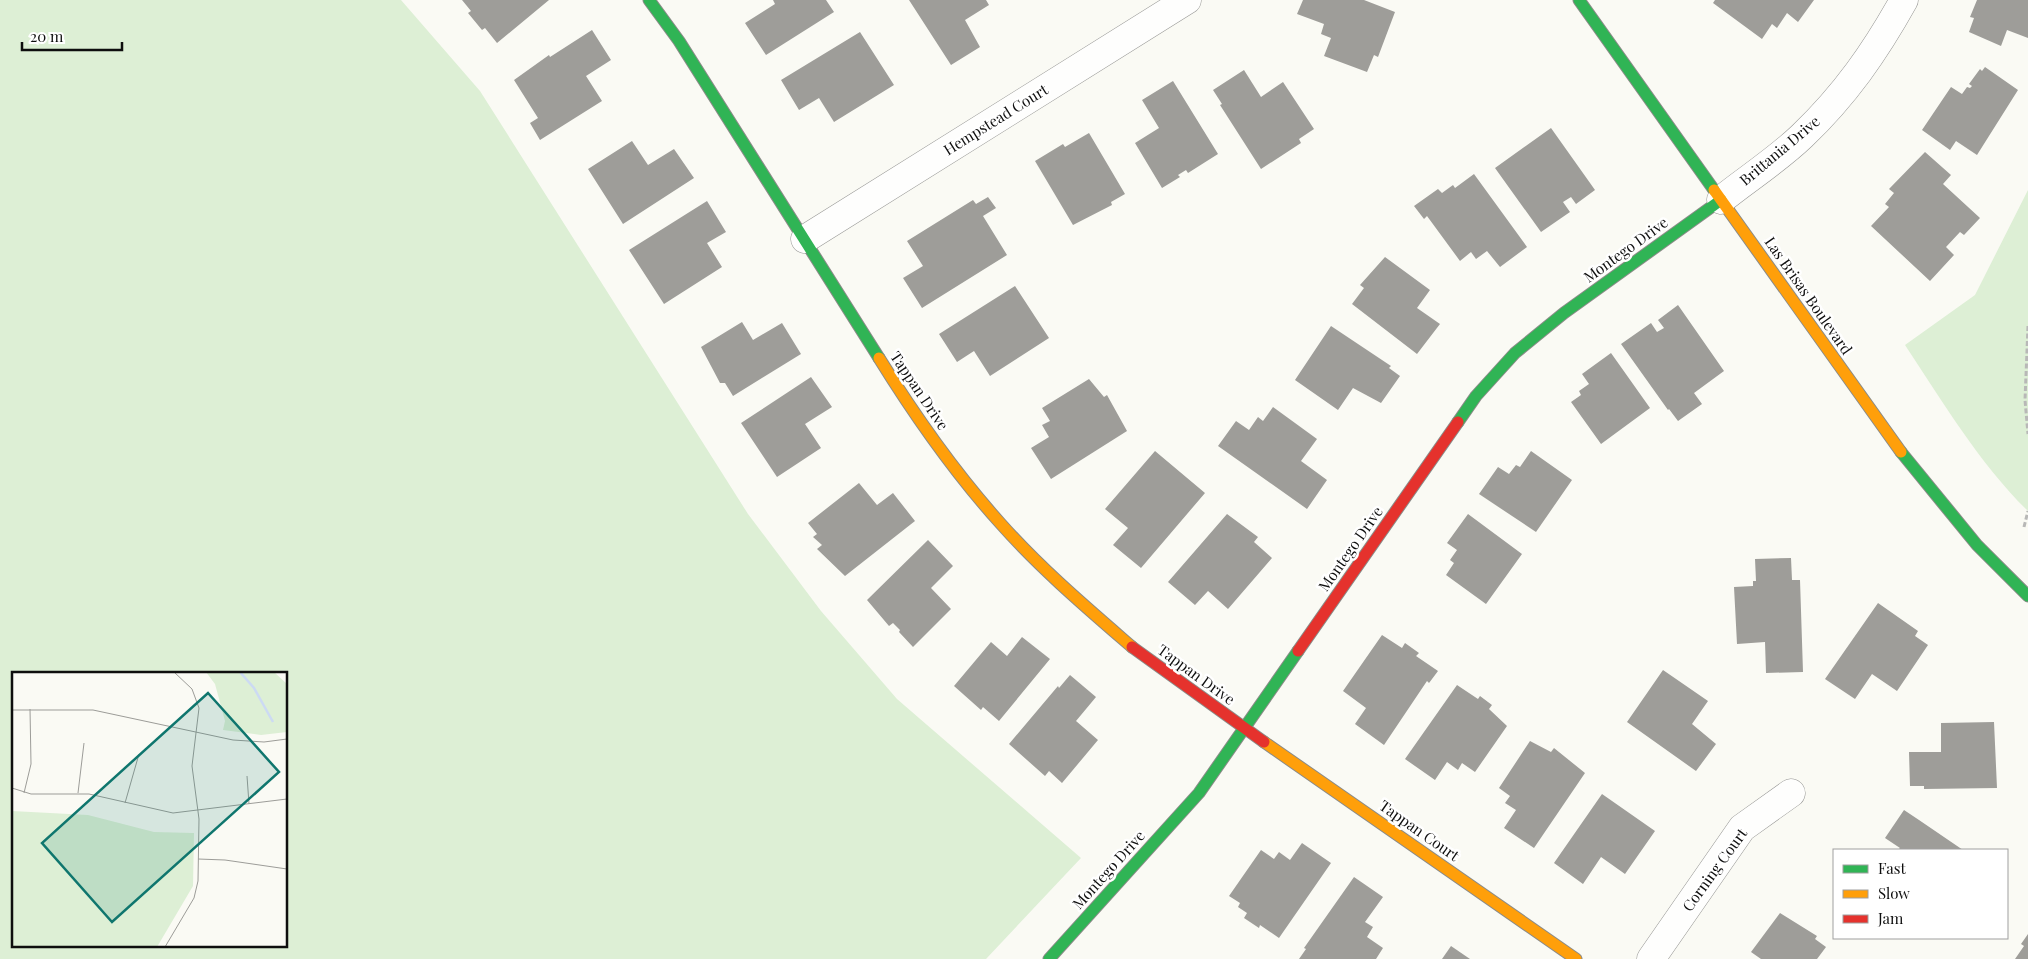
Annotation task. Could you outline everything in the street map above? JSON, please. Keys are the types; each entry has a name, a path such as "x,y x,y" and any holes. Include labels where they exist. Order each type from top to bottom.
{"street":[{"name":"Tappan Drive","path":"649,0 679,41 892,379 940,449 1001,524 1068,592 1133,648 1244,728"},
{"name":"Hempstead Court","path":"805,239 1187,0"},
{"name":"Las Brisas Boulevard","path":"1579,0 1912,468 1977,545 2028,596"},
{"name":"Brittania Drive","path":"1721,200 1800,138 1841,95 1878,46 1904,0"},
{"name":"Montego Drive","path":"1049,959 1199,793 1482,389 1515,353 1564,313 1721,200"},
{"name":"Tappan Court","path":"1244,728 1576,959"},
{"name":"Corning Court","path":"1651,959 1742,828 1790,792"}],"path":[{"path":"2028,326 2024,400 2028,434"},
{"path":"2024,527 2028,512"}],"green space":[{"path":"0,0 401,0 480,91 748,514 821,611 897,699 1081,858 986,959 0,959"},
{"path":"2028,190 2028,511 1993,473 1905,345 1975,295"}],"building":[{"path":"462,0 549,0 497,43 485,28 482,30 468,13 471,11"},
{"path":"773,0 826,0 834,12 766,55 745,23 775,4"},
{"path":"909,0 986,0 989,5 965,20 980,47 951,65"},
{"path":"1303,0 1364,0 1395,12 1378,57 1374,55 1367,72 1324,56 1331,38 1321,34 1324,24 1297,14"},
{"path":"1715,0 1814,0 1798,22 1787,13 1777,28 1772,24 1762,39 1713,3"},
{"path":"1977,0 2028,0 2028,38 2007,30 2001,46 1969,32 1974,18 1970,17"},
{"path":"592,30 611,60 586,76 602,101 540,140 530,123 538,118 514,80 549,55 550,57"},
{"path":"860,32 894,85 834,122 819,98 799,110 781,80"},
{"path":"1985,67 2018,90 1977,155 1956,141 1950,150 1922,130 1951,87 1962,94 1967,87 1970,88 1972,86 1969,84 1980,69 1982,71"},
{"path":"1244,70 1261,97 1283,82 1314,129 1299,139 1301,143 1261,169 1220,105 1222,104 1213,90"},
{"path":"1173,81 1218,154 1188,173 1186,170 1178,175 1180,177 1162,188 1135,143 1159,128 1142,100"},
{"path":"1551,128 1595,190 1576,204 1571,197 1563,202 1570,212 1541,232 1495,168"},
{"path":"1089,133 1125,194 1111,202 1112,205 1073,225 1035,161 1063,144 1065,147"},
{"path":"632,141 648,165 674,149 694,178 623,224 588,169"},
{"path":"1925,152 1951,175 1943,184 1980,218 1964,235 1960,232 1946,247 1954,255 1930,281 1871,226 1889,207 1885,204 1894,193 1889,189"},
{"path":"1474,174 1527,247 1500,267 1487,251 1476,259 1471,252 1460,261 1427,216 1424,219 1414,206 1438,189 1442,193 1453,185 1455,188"},
{"path":"988,197 996,208 983,216 1007,255 922,308 903,278 923,266 907,241 973,200 976,204"},
{"path":"707,201 726,232 707,243 722,267 664,304 629,250"},
{"path":"1385,257 1430,290 1417,308 1440,324 1417,354 1352,304 1364,288 1360,285"},
{"path":"1015,286 1049,338 990,376 974,351 957,362 939,334"},
{"path":"1678,305 1724,371 1694,393 1702,404 1678,421 1621,344 1651,323 1657,332 1664,328 1658,320"},
{"path":"742,322 753,340 782,323 801,354 733,396 725,383 720,383 701,347"},
{"path":"1331,326 1391,366 1389,368 1400,376 1381,403 1353,388 1338,410 1295,380"},
{"path":"1611,353 1650,408 1601,444 1571,402 1581,395 1579,391 1589,384 1582,374"},
{"path":"811,377 832,407 805,424 821,448 777,477 741,423"},
{"path":"1089,379 1104,397 1107,395 1127,431 1051,479 1031,448 1049,437 1042,425 1050,421 1042,408"},
{"path":"1273,407 1317,439 1301,461 1327,480 1307,509 1218,446 1236,421 1249,430 1258,417 1263,421"},
{"path":"1155,451 1205,493 1141,568 1113,545 1128,528 1105,509"},
{"path":"1531,451 1572,480 1536,532 1479,494 1498,467 1509,474 1516,465 1520,467"},
{"path":"859,483 877,505 893,493 915,521 845,576 817,549 822,545 813,537 817,534 808,523"},
{"path":"1227,514 1258,537 1254,542 1272,558 1228,609 1208,591 1195,605 1168,582"},
{"path":"1468,514 1522,554 1486,604 1446,575 1454,563 1450,560 1457,550 1447,543"},
{"path":"928,540 953,566 931,588 951,609 913,647 899,632 900,630 893,623 889,626 867,600"},
{"path":"1791,558 1792,580 1800,580 1803,672 1766,673 1765,642 1737,644 1734,587 1753,586 1753,581 1756,581 1755,559"},
{"path":"1878,603 1918,631 1915,636 1928,645 1897,691 1872,674 1855,699 1825,679"},
{"path":"1382,635 1402,648 1405,643 1419,653 1416,656 1438,671 1429,683 1427,681 1384,745 1355,724 1366,708 1343,691"},
{"path":"1022,637 1050,659 999,721 983,707 981,710 954,686 991,642 1007,656"},
{"path":"1663,670 1708,701 1692,724 1716,744 1696,771 1627,722"},
{"path":"1070,675 1096,697 1076,721 1098,740 1062,783 1049,771 1045,776 1009,744 1058,686 1059,688"},
{"path":"1457,685 1478,699 1480,696 1492,705 1489,709 1507,726 1475,772 1462,763 1458,770 1447,762 1435,780 1405,759"},
{"path":"1994,722 1997,788 1924,789 1924,786 1910,786 1909,752 1941,752 1941,723"},
{"path":"1530,741 1551,752 1554,748 1585,773 1534,848 1504,828 1516,810 1505,803 1510,796 1499,788"},
{"path":"1602,794 1655,831 1625,874 1601,857 1583,884 1554,863"},
{"path":"1904,810 1962,849 1899,849 1885,838"},
{"path":"1302,843 1331,863 1279,938 1260,925 1259,928 1244,918 1247,913 1238,907 1240,903 1229,896 1261,850 1274,859 1279,852 1290,860"},
{"path":"1354,877 1383,897 1365,922 1373,927 1367,937 1383,948 1376,959 1299,959 1306,949 1304,948"},
{"path":"1780,913 1817,936 1815,939 1826,947 1817,959 1761,959 1751,952"},
{"path":"2028,934 2028,959 2015,959 2024,946 2021,944"},
{"path":"1451,946 1470,959 1442,959"}],"traffic: fast":[{"path":"649,0 679,41 879,358"},
{"path":"1579,0 1714,190"},
{"path":"1458,422 1476,396 1515,353 1564,313 1721,200"},
{"path":"1901,452 1977,545 2028,596"},
{"path":"1049,959 1199,793 1298,651"}],"traffic: slow":[{"path":"1714,190 1901,452"},
{"path":"879,358 936,444 1001,524 1016,541 1081,603 1132,647"},
{"path":"1264,742 1576,959"}],"traffic: jam":[{"path":"1298,651 1458,422"},
{"path":"1132,647 1264,742"}]}
